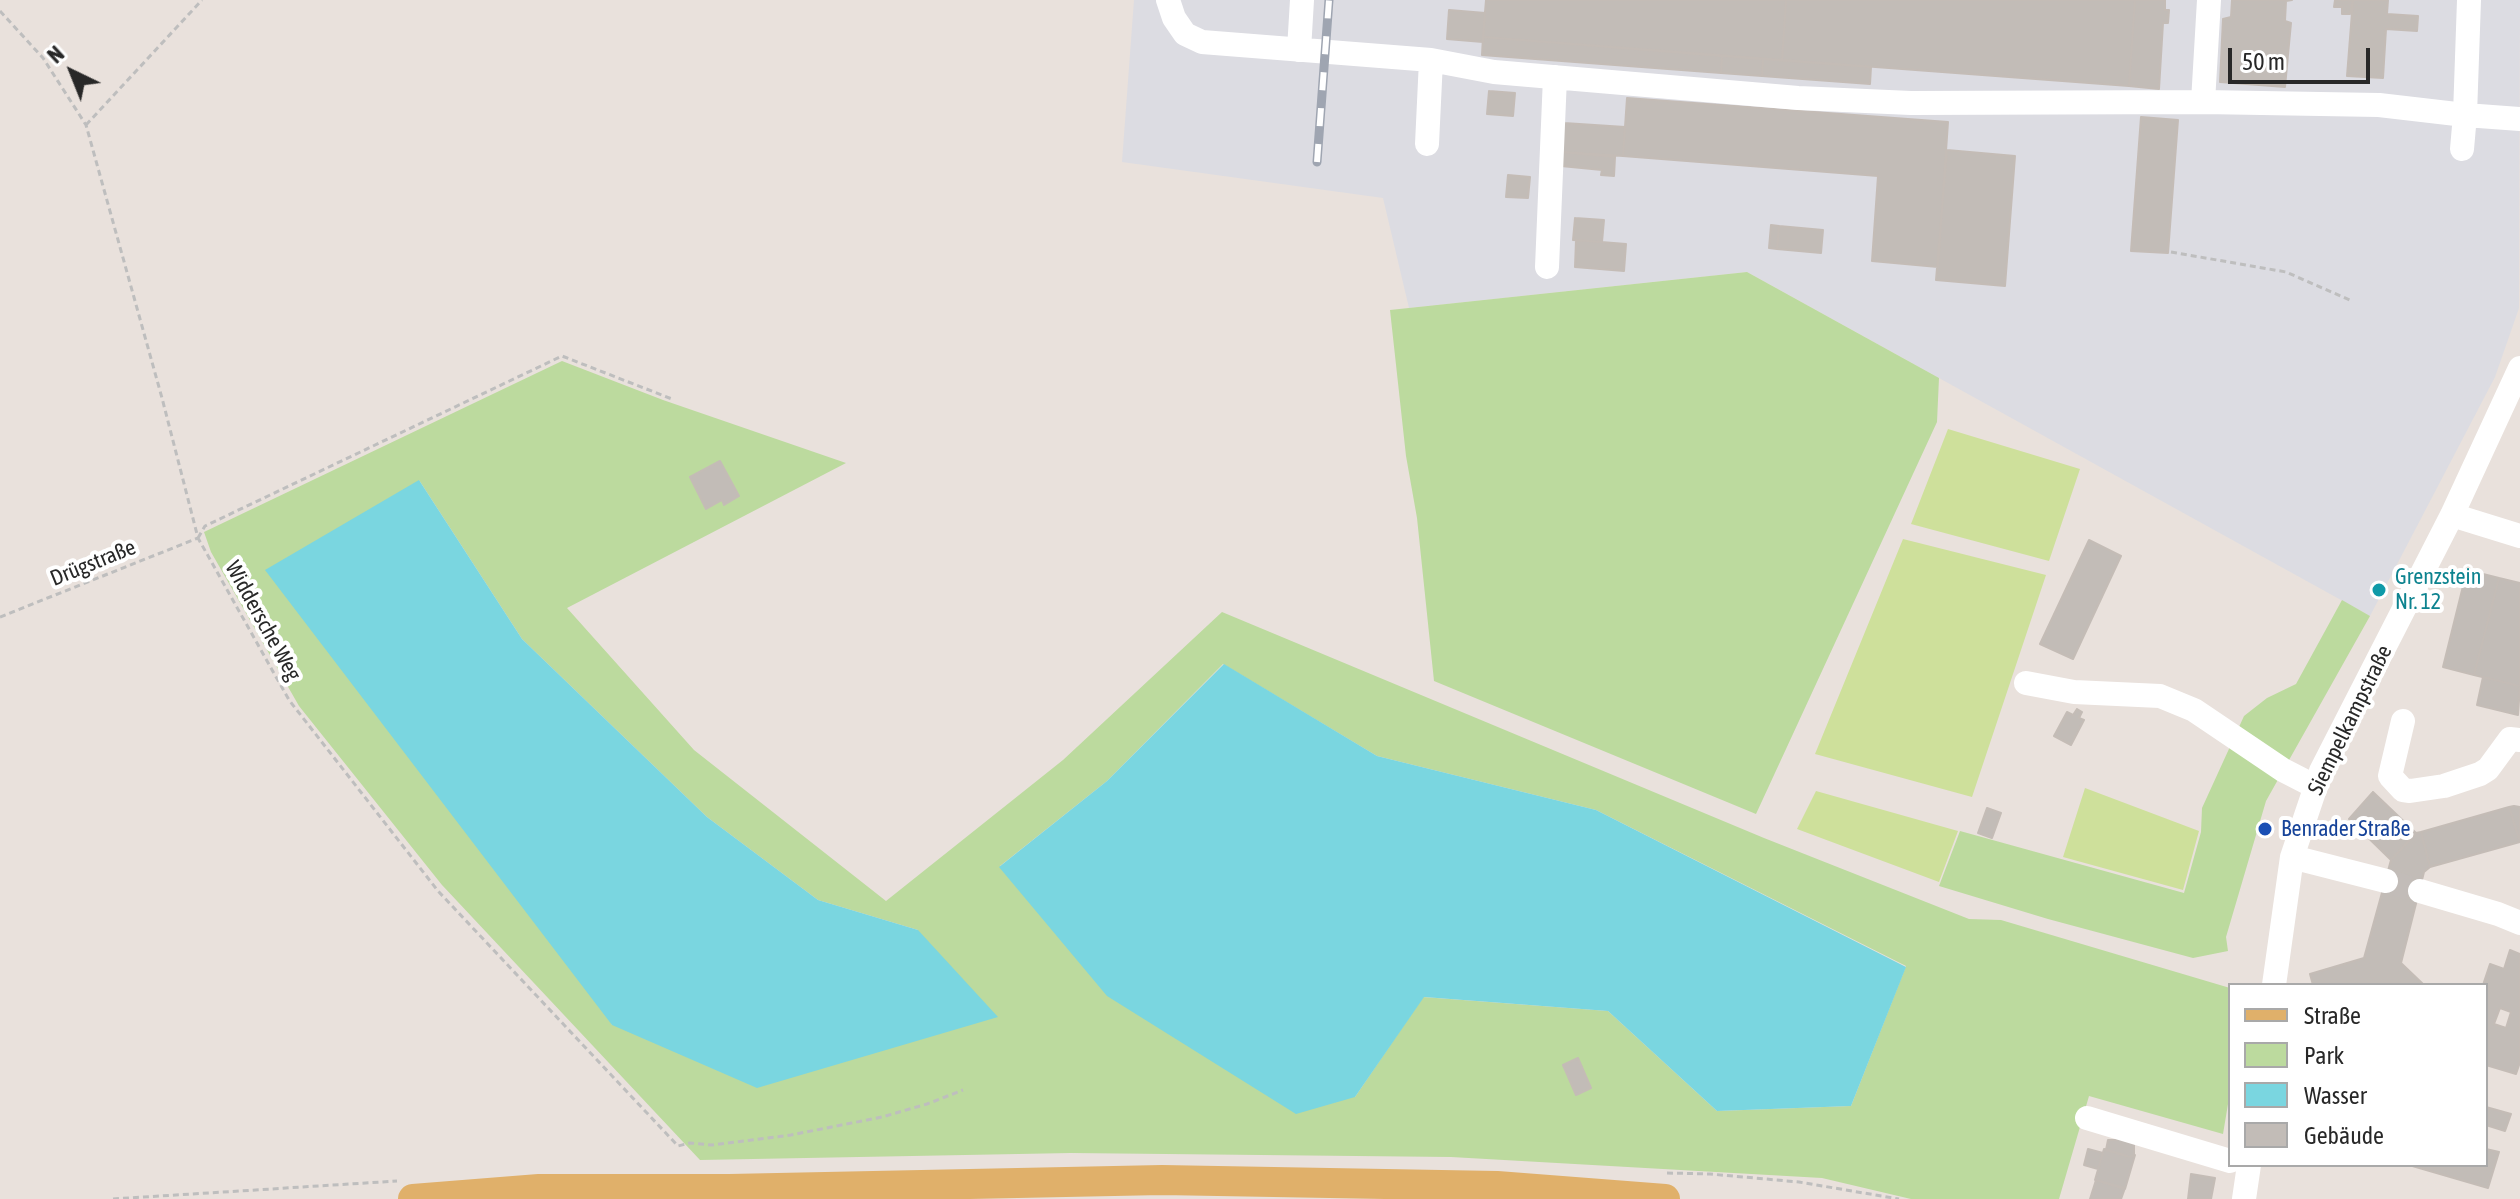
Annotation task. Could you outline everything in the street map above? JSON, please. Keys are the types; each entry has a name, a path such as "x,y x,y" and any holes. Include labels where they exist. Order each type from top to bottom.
{"main road":[{"path":"413,1199 539,1189 745,1189 1162,1180 1664,1186"}],"street":[{"path":"1168,0 1174,18 1185,34 1202,42 1431,60 1494,72 1798,98 1911,103 2379,105 2520,119"},
{"path":"1299,50 1302,0"},
{"path":"2203,102 2209,0"},
{"path":"2462,149 2469,0"},
{"path":"1427,144 1431,60"},
{"path":"1547,267 1555,77"},
{"name":"Siempelkampstraße","path":"2274,983 2292,857 2321,771 2452,515 2520,368"},
{"path":"2452,515 2520,536"},
{"path":"2026,683 2074,692 2160,696 2194,710 2283,770 2316,787"},
{"path":"2403,721 2390,776 2403,790 2444,786 2480,774 2488,769 2510,739 2520,740"},
{"path":"2292,857 2386,881"},
{"path":"2420,891 2520,923"},
{"path":"2087,1118 2228,1161"},
{"path":"2242,1167 2244,1199"}],"path":[{"path":"86,125 202,0"},
{"name":"Widdersche Weg","path":"0,11 43,58 86,125 198,538 289,700 438,891 678,1146 791,1135 882,1117 963,1090"},
{"path":"2171,252 2286,272 2352,301"},
{"name":"Drügstraße","path":"0,617 198,538 205,526 562,356 672,399"},
{"path":"1664,1186 1710,1174 1799,1182 1899,1199"}],"shaded area":[{"path":"1134,0 2520,0 2519,308 2495,377 2370,616 1747,272 1409,308 1383,198 1122,162"}],"green space":[{"path":"1747,272 1939,378 1937,422 1756,814 1434,681 1390,310"},
{"path":"562,361 663,400 846,463 567,608 694,750 886,901 1063,760 1222,612 1764,838 1969,919 2001,920 2228,987 2228,1104 2223,1134 2089,1096 2059,1199 1911,1199 1822,1178 1451,1157 1071,1153 700,1160 442,885 299,706 211,552 204,532","holes":["419,480 522,639 707,817 818,900 918,930 612,1025","1223,664 1377,756 1596,810 1906,966 1851,1106 1717,1111 1608,1011 1423,997 1355,1097 1000,866 1107,781"]},
{"path":"1948,429 2080,469 2049,561 1911,524"},
{"path":"1903,539 2046,575 1972,797 1815,754"},
{"path":"2342,600 2370,616 2266,801 2226,937 2228,951 2193,958 1939,886 1960,831 2184,893 2201,832 2202,808 2244,716 2267,698 2296,684"},
{"path":"2085,788 2199,831 2183,890 2063,857"},
{"path":"1816,791 1958,831 1939,882 1797,829"}],"water":[{"path":"419,480 522,639 707,817 818,900 918,930 998,1017 757,1088 612,1025 265,570"},
{"path":"1224,664 1377,756 1596,810 1906,967 1851,1106 1717,1111 1608,1011 1424,997 1355,1097 1296,1114 1107,996 999,867 1107,781"}],"building":[{"path":"1486,0 1786,0 1782,60 1483,37"},
{"path":"1786,0 2135,0 2129,86 1782,60"},
{"path":"2135,0 2165,0 2165,10 2169,10 2168,23 2163,23 2159,89 2129,86"},
{"path":"2232,0 2292,0 2286,1 2285,21 2291,23 2285,87 2220,82 2223,19 2231,17"},
{"path":"2335,0 2353,0 2350,14 2342,14 2342,7 2334,7"},
{"path":"2353,0 2388,0 2387,14 2418,16 2417,31 2386,29 2383,78 2347,76"},
{"path":"1449,10 1485,13 1483,42 1447,39"},
{"path":"1483,37 1722,56 1721,73 1482,55"},
{"path":"1722,56 1763,59 1762,76 1721,73"},
{"path":"1763,59 1871,67 1870,84 1762,76"},
{"path":"1489,91 1515,93 1513,116 1487,114"},
{"path":"1627,98 1948,122 1938,267 1872,261 1878,176 1623,156"},
{"path":"2141,117 2178,120 2168,253 2131,251"},
{"path":"1564,123 1625,127 1623,156 1562,152"},
{"path":"1947,150 2015,156 2005,286 1936,280"},
{"path":"1562,152 1615,157 1614,176 1601,175 1602,170 1561,166"},
{"path":"1508,175 1530,177 1528,198 1506,197"},
{"path":"1575,218 1604,220 1602,242 1573,240"},
{"path":"1771,225 1779,226 1777,249 1769,248"},
{"path":"1779,226 1823,230 1821,253 1777,249"},
{"path":"1576,240 1626,244 1624,271 1575,267"},
{"path":"720,461 739,496 724,505 722,500 706,509 690,477"},
{"path":"2089,540 2121,556 2073,659 2040,644"},
{"path":"2467,570 2499,578 2474,675 2443,667"},
{"path":"2499,578 2520,583 2520,686 2474,675"},
{"path":"2483,677 2520,686 2518,715 2477,705"},
{"path":"2077,709 2082,712 2079,718 2084,720 2071,745 2054,736 2067,712 2073,715"},
{"path":"2373,792 2416,833 2391,860 2349,819"},
{"path":"2509,807 2520,807 2520,841"},
{"path":"2509,807 2520,842 2430,867 2421,832"},
{"path":"1987,808 2001,813 1992,838 1978,833"},
{"path":"2421,832 2430,867 2424,872 2401,963 2422,983 2312,983 2310,974 2364,958 2391,860 2416,833"},
{"path":"2510,950 2520,954 2520,1062 2516,1074 2488,1066 2488,983 2484,983 2490,964 2504,969","holes":["2500,1008 2511,1012 2506,1028 2494,1024"]},
{"path":"1578,1058 1591,1088 1576,1095 1563,1065"},
{"path":"2488,1108 2511,1114 2505,1131 2488,1126"},
{"path":"2119,1137 2134,1145 2134,1155 2130,1157 2106,1150 2108,1140"},
{"path":"2088,1149 2103,1153 2098,1169 2084,1165"},
{"path":"2104,1149 2130,1157 2135,1155 2125,1189 2095,1180"},
{"path":"2488,1149 2499,1152 2488,1188 2416,1167 2488,1167"},
{"path":"2191,1174 2215,1178 2211,1199 2188,1199"},
{"path":"2096,1180 2125,1188 2121,1199 2090,1199"}],"tunnel":[{"path":"2386,881 2420,891"}],"railway":[{"path":"1317,162 1329,0"}],"place":[{"name":"Grenzstein Nr. 12","path":"2379,590"},
{"name":"Benrader Straße","path":"2265,829"}]}
